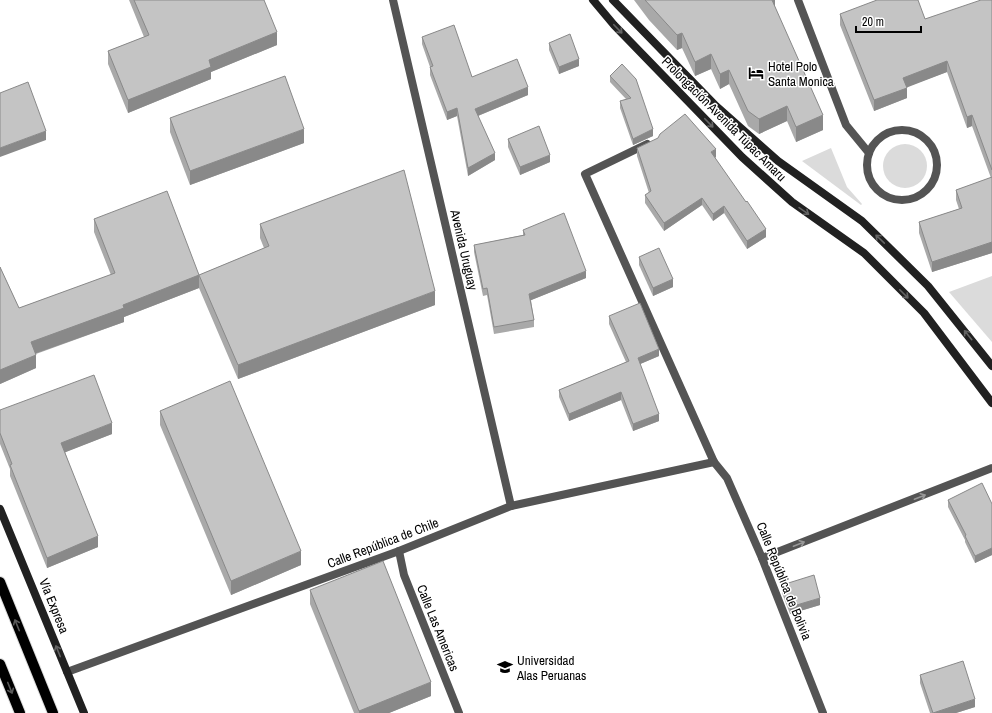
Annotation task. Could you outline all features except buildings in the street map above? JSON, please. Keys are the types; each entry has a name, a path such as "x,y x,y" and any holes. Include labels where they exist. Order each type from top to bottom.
{"main road":[{"name":"Prolongación Avenida Túpac Amaru","path":"593,0 614,25 742,157 792,202 864,253 924,313 992,403"},
{"name":"Prolongación Avenida Túpac Amaru","path":"613,0 716,106 778,161 862,221 928,286 992,366"},
{"name":"Vía Expresa","path":"0,509 84,713"},
{"path":"0,582 53,713"},
{"path":"0,664 20,713"}],"street":[{"name":"Avenida Uruguay","path":"393,0 511,506"},
{"path":"798,0 846,125 869,153"},
{"path":"901,130 911,131 921,135 929,142 937,161 933,181 926,190 918,196 908,199 898,199 888,196 879,191 872,183 868,173 867,163 869,153 881,136 891,132 901,130"},
{"name":"Calle República de Bolivia","path":"655,140 585,174 714,462 727,478 762,558 823,713"},
{"name":"Calle República de Chile","path":"67,672 399,551 511,506 714,462"},
{"path":"762,558 992,468"},
{"name":"Calle Las Americas","path":"399,551 404,575 459,713"}],"shaded area":[{"path":"905,144 917,148 923,154 927,166 923,178 917,184 905,188 893,184 887,178 883,166 887,154 893,148"},
{"path":"831,148 847,187 862,204 861,205 802,161"},
{"path":"992,276 992,342 949,292"}],"place":[{"name":"Hotel Polo Santa Monica","path":"756,73"},
{"name":"Universidad Alas Peruanas","path":"505,667"}]}
